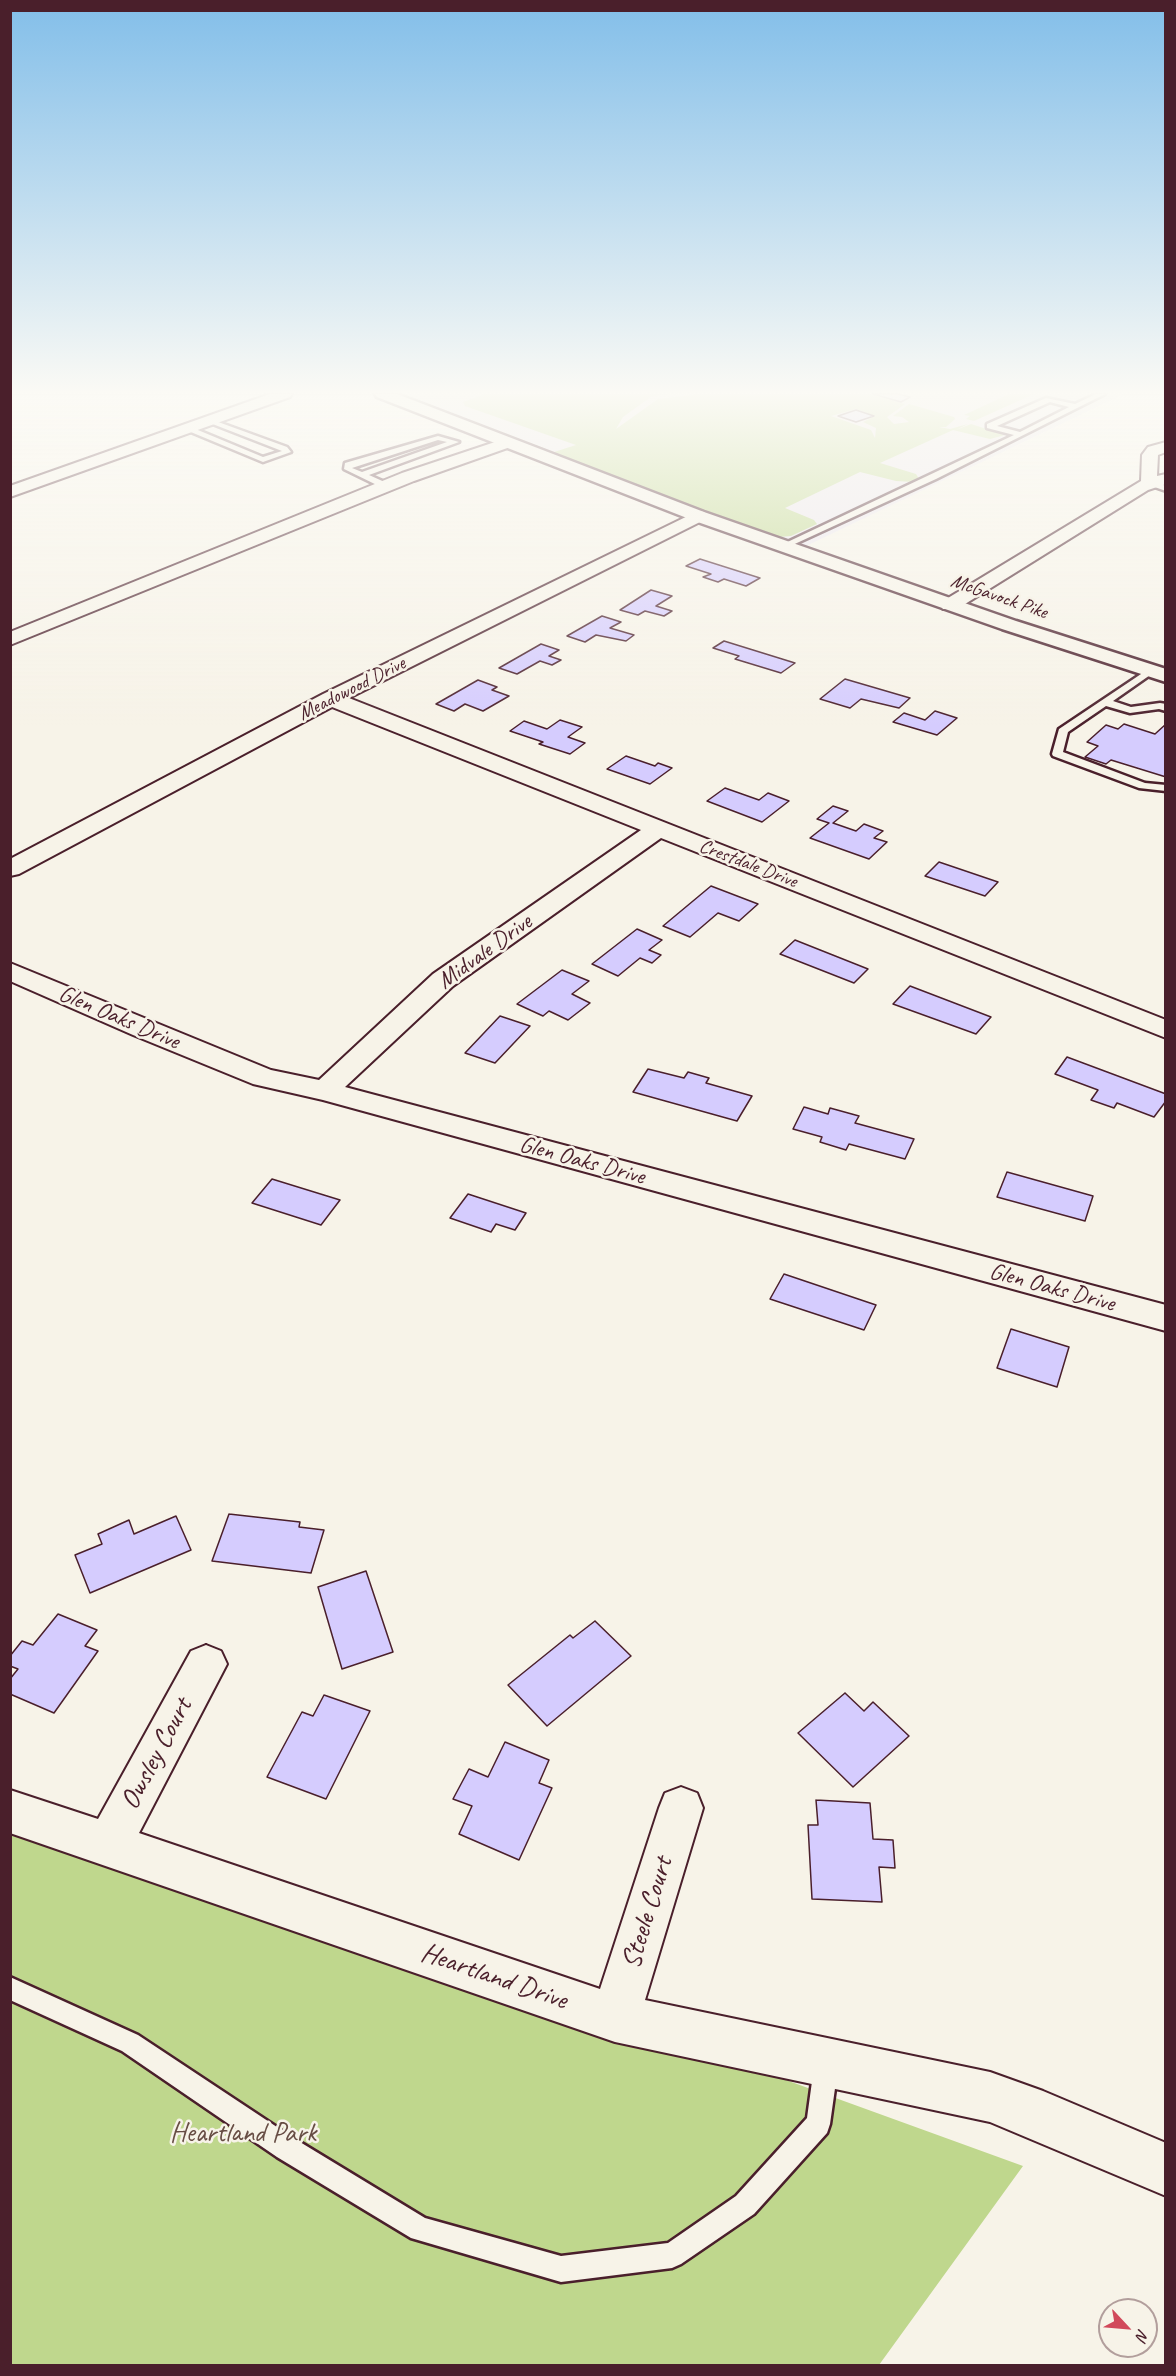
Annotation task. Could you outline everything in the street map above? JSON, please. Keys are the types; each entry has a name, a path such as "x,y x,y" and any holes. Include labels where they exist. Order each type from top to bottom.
{"main road":[{"name":"McGavock Pike","path":"669,505 950,605 1158,673"}],"street":[{"path":"10,639 340,505"},
{"path":"950,605 1124,505"},
{"name":"Meadowood Drive","path":"10,869 331,699 698,516"},
{"name":"Crestdale Drive","path":"331,699 1166,1030"},
{"name":"Midvale Drive","path":"325,1091 354,1061 443,980 659,829"},
{"name":"Glen Oaks Drive","path":"10,971 143,1029 263,1077 325,1091 1163,1310"},
{"name":"Owsley Court","path":"108,1845 206,1664"},
{"name":"Steele Court","path":"615,2018 681,1808"},
{"name":"Heartland Drive","path":"10,1810 615,2018 990,2097 1043,2117 1166,2170"}],"lane":[{"path":"783,546 874,505"},
{"path":"1158,673 1105,702 1063,730 1057,754 1143,786 1166,788"},
{"path":"1105,702 1130,710 1160,706 1166,708"},
{"path":"10,1988 130,2043 286,2148 420,2229 561,2269 672,2255 745,2205 818,2124 827,2062"}],"shaded area":[{"path":"694,505 892,505 804,547"}],"green space":[{"path":"687,505 792,505 785,508 814,520 817,524 791,536 779,537"},
{"name":"Heartland Park","path":"10,1811 615,2018 1023,2166 879,2365 11,2365"}],"building":[{"path":"700,559 760,578 746,586 724,579 718,582 703,577 711,574 686,566"},
{"path":"651,590 672,596 656,606 672,611 664,616 645,611 638,615 620,610"},
{"path":"602,616 621,622 610,628 634,635 626,641 596,635 585,642 567,636"},
{"path":"724,641 795,663 781,673 735,659 739,656 713,648"},
{"path":"541,644 559,650 549,656 561,660 552,665 540,661 517,674 499,668"},
{"path":"845,679 910,698 899,708 861,699 850,708 820,699"},
{"path":"478,680 497,687 492,690 509,696 483,711 465,704 454,711 436,704"},
{"path":"935,711 957,718 937,735 893,722 904,713 925,720"},
{"path":"560,720 582,727 568,737 585,743 570,754 510,731 524,721 547,729"},
{"path":"1124,724 1155,734 1166,724 1166,777 1111,760 1106,764 1085,757 1098,746 1087,742 1106,725 1118,729"},
{"path":"626,756 655,766 658,763 672,768 650,784 607,769"},
{"path":"725,788 759,800 768,793 789,801 762,822 707,801"},
{"path":"833,806 848,811 833,823 856,831 864,824 883,831 874,838 887,842 869,859 810,838 829,823 817,819"},
{"path":"939,862 998,882 985,896 925,876"},
{"path":"711,886 758,904 739,921 718,913 690,937 663,926"},
{"path":"637,929 662,940 649,950 661,955 652,963 640,958 618,976 592,964"},
{"path":"795,940 868,969 854,983 780,954"},
{"path":"562,970 589,981 572,994 590,1003 568,1020 549,1011 543,1016 517,1004"},
{"path":"910,986 991,1017 976,1034 893,1004"},
{"path":"500,1016 530,1026 495,1063 465,1053"},
{"path":"1067,1057 1166,1094 1166,1101 1154,1117 1117,1103 1114,1108 1091,1100 1098,1090 1055,1074"},
{"path":"648,1069 684,1078 688,1072 709,1078 706,1083 752,1096 737,1121 633,1092"},
{"path":"804,1107 828,1114 830,1108 859,1116 855,1123 914,1139 905,1159 849,1144 846,1150 820,1142 822,1137 793,1129"},
{"path":"1007,1172 1093,1196 1085,1221 997,1197"},
{"path":"272,1179 340,1200 321,1225 252,1203"},
{"path":"468,1194 526,1213 515,1230 496,1224 491,1232 450,1218"},
{"path":"784,1274 876,1305 864,1330 770,1299"},
{"path":"1011,1329 1069,1347 1057,1387 997,1368"},
{"path":"229,1514 300,1522 299,1527 324,1530 311,1573 212,1561"},
{"path":"176,1516 191,1550 90,1593 75,1555 102,1544 98,1534 129,1520 134,1534"},
{"path":"366,1571 393,1652 342,1669 318,1587"},
{"path":"58,1614 97,1630 85,1646 98,1651 54,1713 10,1694 10,1679 18,1669 10,1666 10,1656 22,1641 33,1645"},
{"path":"595,1621 631,1656 547,1726 508,1685 570,1635 573,1638"},
{"path":"845,1693 864,1711 873,1702 909,1736 853,1787 798,1733"},
{"path":"324,1695 370,1711 326,1799 267,1777 302,1712 313,1716"},
{"path":"505,1742 549,1760 539,1783 552,1788 519,1860 459,1834 472,1806 453,1799 469,1769 488,1777"},
{"path":"816,1800 870,1803 873,1839 893,1840 895,1868 879,1867 882,1902 812,1899 808,1825 818,1825"}]}
